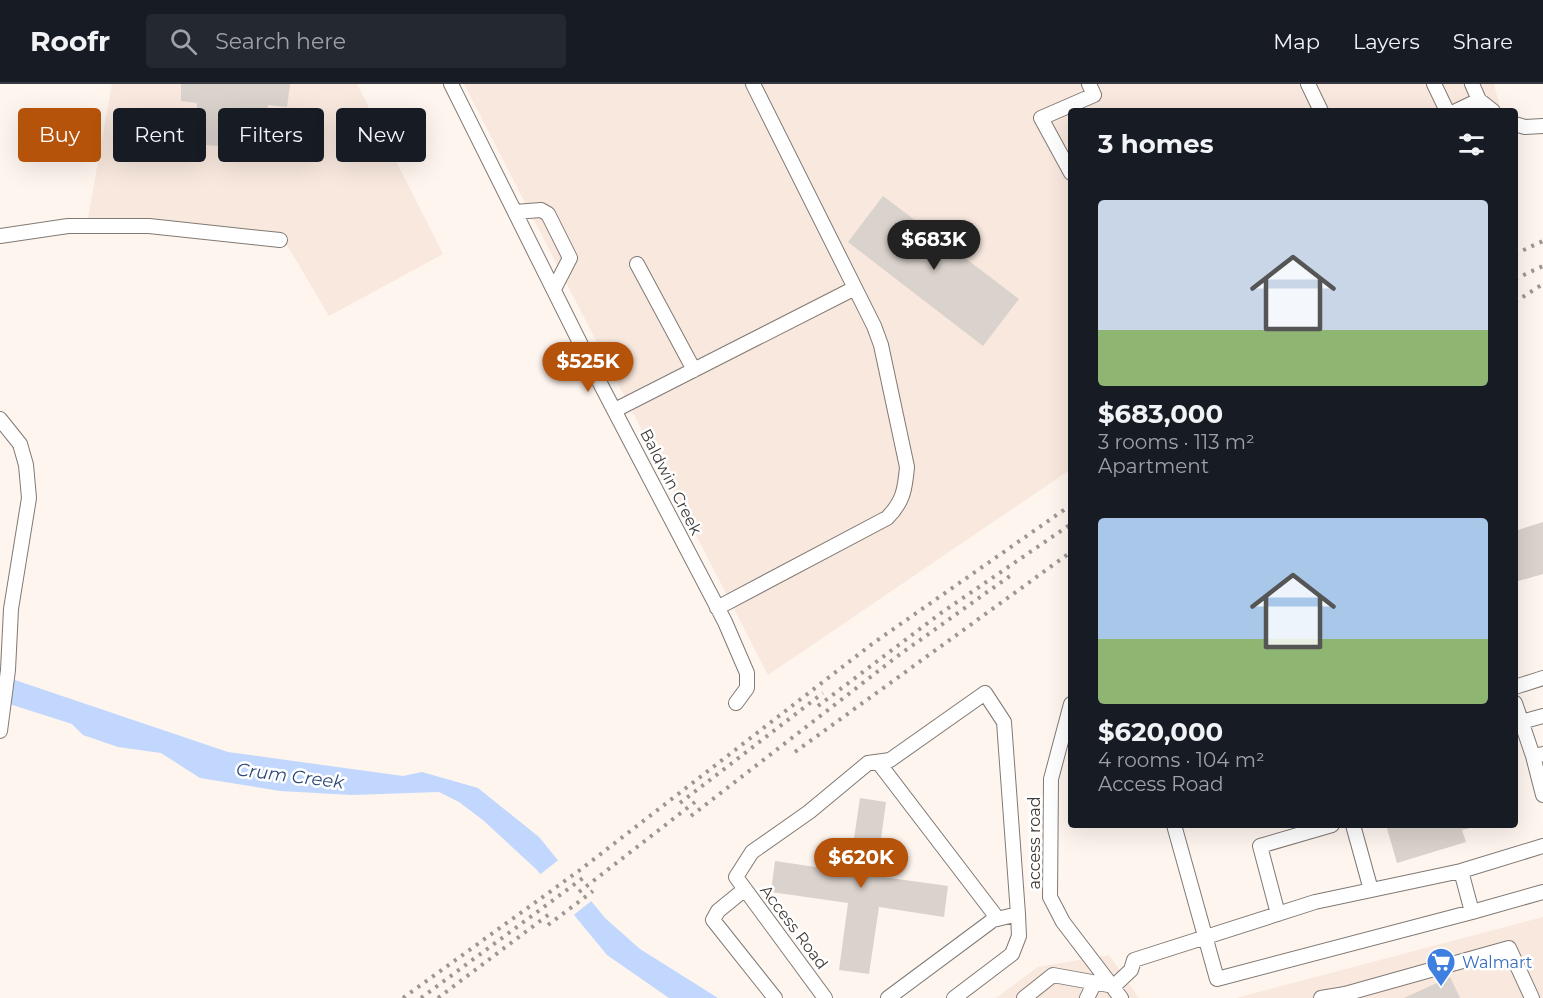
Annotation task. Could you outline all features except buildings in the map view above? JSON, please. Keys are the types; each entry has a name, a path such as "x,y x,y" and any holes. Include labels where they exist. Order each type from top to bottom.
{"street":[{"name":"Baldwin Creek","path":"451,84 717,608 747,673 747,688 735,703"},
{"path":"717,608 886,518 899,506 904,494 907,467 881,345 753,84"},
{"path":"1068,168 1041,118 1094,95 1089,84"},
{"path":"1308,84 1320,108"},
{"path":"1434,84 1446,108"},
{"path":"1472,84 1479,100 1489,108"},
{"path":"1462,108 1479,100"},
{"path":"1518,125 1543,126"},
{"path":"515,213 541,210 548,214 570,258 554,289"},
{"path":"0,236 68,226 148,226 280,240"},
{"path":"637,264 694,370"},
{"path":"615,410 855,288"},
{"path":"0,419 20,444 26,465 29,498 11,609 8,670 0,731"},
{"path":"1518,686 1543,678"},
{"path":"954,998 1012,954 1019,936 1004,722 985,693 890,760 878,762 998,919"},
{"path":"1518,712 1538,755 1543,795"},
{"name":"access road","path":"1068,715 1051,779 1050,897 1063,922 1118,992"},
{"path":"1521,722 1543,716"},
{"name":"Access Road","path":"825,998 736,877 752,852 809,812 868,764 878,762"},
{"path":"1175,828 1217,979 1543,892"},
{"path":"1278,914 1260,846 1322,828"},
{"path":"1354,828 1371,890"},
{"path":"1024,998 1053,975 1095,982 1118,992 1134,960 1315,902 1461,871 1543,846"},
{"path":"1461,871 1472,912"},
{"path":"745,889 718,911 713,920 775,998"},
{"path":"888,998 998,919 1018,914"},
{"path":"1320,998 1345,994 1509,948 1532,998"},
{"path":"1087,998 1095,982"}],"shaded area":[{"path":"112,84 357,84 369,108 336,108 336,162 396,162 443,254 329,316 283,238 88,218 98,162 101,162 101,145"},
{"path":"464,84 1494,84 1500,108 1068,108 1068,471 768,675"},
{"path":"1543,917 1543,998 1236,998"},
{"path":"1109,955 1139,998 996,998 1038,967"}],"water":[{"name":"Crum Creek","path":"0,675 228,752 403,776 422,772 478,788 539,837 605,918 640,949 718,998 669,998 607,955 537,870 484,821 459,802 439,792 352,795 280,791 200,778 161,753 118,747 83,735 72,724 0,701"}],"pier":[{"path":"561,858 594,899 571,917 538,876"}],"railway":[{"path":"1518,253 1543,241"},
{"path":"1518,278 1543,266"},
{"path":"1518,300 1543,284"},
{"path":"403,998 580,870 872,644 1068,507"},
{"path":"818,706 941,613 1068,526"},
{"path":"795,752 1068,554"},
{"path":"691,816 899,655 1014,573"},
{"path":"680,803 823,693"},
{"path":"579,892 695,802"},
{"path":"421,998 583,878"},
{"path":"548,925 593,891"},
{"path":"438,998 552,912"}],"place":[{"name":"Walmart","path":"1441,988"}]}
